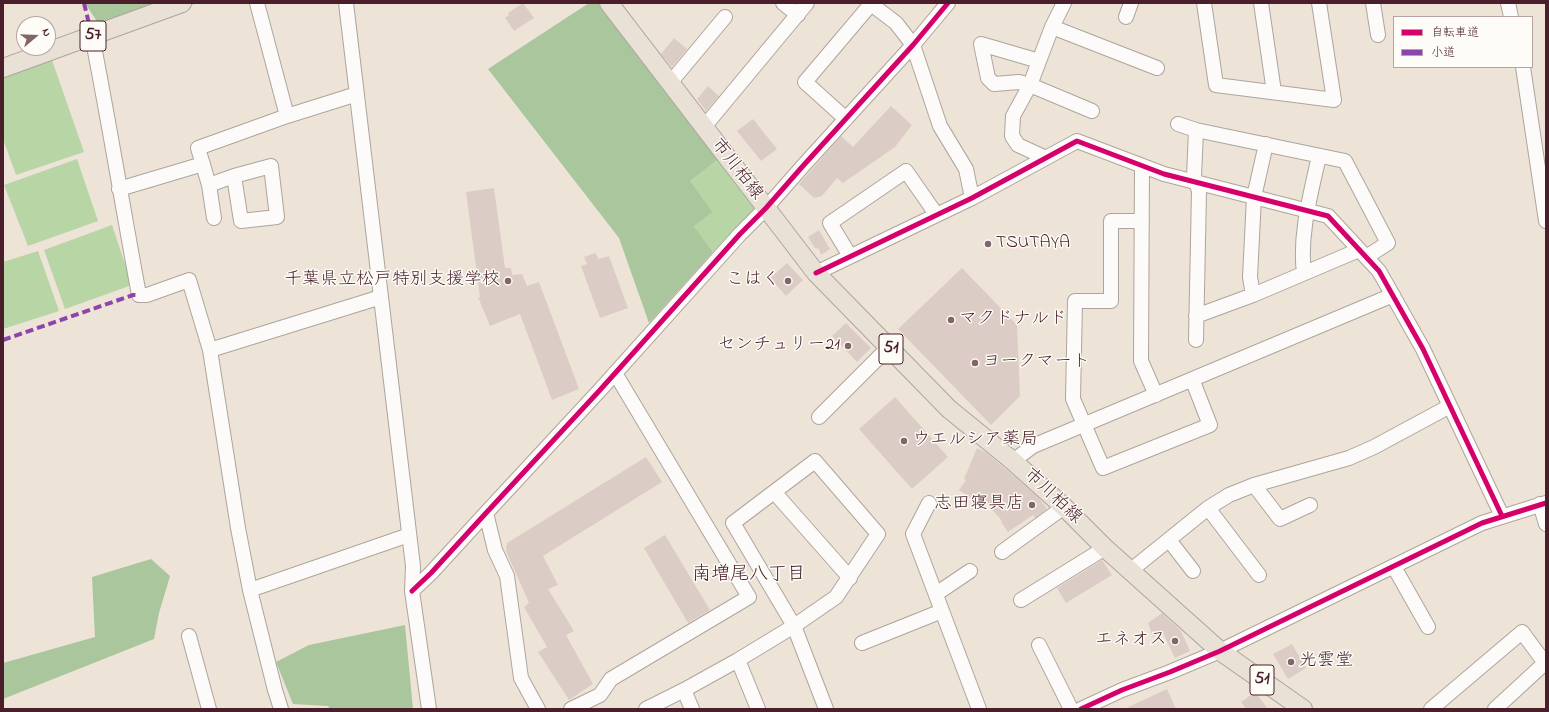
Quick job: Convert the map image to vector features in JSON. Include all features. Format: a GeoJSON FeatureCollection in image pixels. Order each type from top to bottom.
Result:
{"type":"FeatureCollection","features":[{"type":"Feature","properties":{"kind":"main road","name":"57"},"geometry":{"type":"LineString","coordinates":[[3,68],[182,3]]}},
{"type":"Feature","properties":{"kind":"main road","name":"市川柏線"},"geometry":{"type":"LineString","coordinates":[[609,3],[816,273],[949,409],[1013,461],[1064,507],[1130,571],[1220,651],[1303,709]]}},
{"type":"Feature","properties":{"kind":"street"},"geometry":{"type":"LineString","coordinates":[[257,3],[287,116]]}},
{"type":"Feature","properties":{"kind":"street"},"geometry":{"type":"LineString","coordinates":[[346,3],[413,566],[412,591],[429,709]]}},
{"type":"Feature","properties":{"kind":"street"},"geometry":{"type":"LineString","coordinates":[[784,3],[798,15]]}},
{"type":"Feature","properties":{"kind":"street"},"geometry":{"type":"LineString","coordinates":[[704,127],[807,3]]}},
{"type":"Feature","properties":{"kind":"street"},"geometry":{"type":"LineString","coordinates":[[1046,158],[1018,145],[1012,136],[1013,116],[1030,85],[1052,27],[1064,3]]}},
{"type":"Feature","properties":{"kind":"street"},"geometry":{"type":"LineString","coordinates":[[1126,17],[1132,3]]}},
{"type":"Feature","properties":{"kind":"street"},"geometry":{"type":"LineString","coordinates":[[1204,3],[1216,85],[1334,100],[1319,3]]}},
{"type":"Feature","properties":{"kind":"street"},"geometry":{"type":"LineString","coordinates":[[1261,3],[1274,92]]}},
{"type":"Feature","properties":{"kind":"street"},"geometry":{"type":"LineString","coordinates":[[1373,3],[1378,35]]}},
{"type":"Feature","properties":{"kind":"street"},"geometry":{"type":"LineString","coordinates":[[1508,3],[1511,16]]}},
{"type":"Feature","properties":{"kind":"street"},"geometry":{"type":"LineString","coordinates":[[846,119],[805,82],[871,4],[896,23],[913,45],[940,126],[966,169],[972,198]]}},
{"type":"Feature","properties":{"kind":"street"},"geometry":{"type":"LineString","coordinates":[[412,591],[431,573],[615,373],[740,234],[766,208],[913,45],[943,5]]}},
{"type":"Feature","properties":{"kind":"street"},"geometry":{"type":"LineString","coordinates":[[670,83],[725,17]]}},
{"type":"Feature","properties":{"kind":"street"},"geometry":{"type":"LineString","coordinates":[[1052,27],[1157,68]]}},
{"type":"Feature","properties":{"kind":"street"},"geometry":{"type":"LineString","coordinates":[[92,36],[139,295],[147,295],[189,280],[210,350],[230,482],[250,590],[281,709]]}},
{"type":"Feature","properties":{"kind":"street"},"geometry":{"type":"LineString","coordinates":[[1040,61],[981,44],[988,78],[994,84],[1019,82],[1092,110]]}},
{"type":"Feature","properties":{"kind":"street"},"geometry":{"type":"LineString","coordinates":[[1523,68],[1546,221]]}},
{"type":"Feature","properties":{"kind":"street"},"geometry":{"type":"LineString","coordinates":[[214,218],[209,185],[198,148],[287,116],[357,94]]}},
{"type":"Feature","properties":{"kind":"street"},"geometry":{"type":"LineString","coordinates":[[1178,124],[1196,130],[1345,161],[1388,243],[1362,254],[1304,273],[1196,316]]}},
{"type":"Feature","properties":{"kind":"street"},"geometry":{"type":"LineString","coordinates":[[1196,130],[1194,177],[1199,191],[1196,340]]}},
{"type":"Feature","properties":{"kind":"street"},"geometry":{"type":"LineString","coordinates":[[816,273],[972,198],[1077,141],[1164,174],[1328,216],[1379,271],[1393,295],[1423,349],[1502,516]]}},
{"type":"Feature","properties":{"kind":"street"},"geometry":{"type":"LineString","coordinates":[[1253,294],[1250,277],[1254,197],[1266,144]]}},
{"type":"Feature","properties":{"kind":"street"},"geometry":{"type":"LineString","coordinates":[[1304,273],[1303,263],[1307,210],[1319,156]]}},
{"type":"Feature","properties":{"kind":"street"},"geometry":{"type":"LineString","coordinates":[[119,189],[203,164]]}},
{"type":"Feature","properties":{"kind":"street"},"geometry":{"type":"LineString","coordinates":[[1142,166],[1141,361],[1156,395]]}},
{"type":"Feature","properties":{"kind":"street"},"geometry":{"type":"LineString","coordinates":[[850,256],[830,223],[906,171],[936,214]]}},
{"type":"Feature","properties":{"kind":"street"},"geometry":{"type":"LineString","coordinates":[[209,185],[234,176]]}},
{"type":"Feature","properties":{"kind":"street"},"geometry":{"type":"LineString","coordinates":[[1142,221],[1112,221],[1111,301],[1075,301],[1073,399],[1103,468],[1210,425],[1192,379]]}},
{"type":"Feature","properties":{"kind":"street"},"geometry":{"type":"LineString","coordinates":[[1013,461],[1033,446],[1393,295]]}},
{"type":"Feature","properties":{"kind":"street"},"geometry":{"type":"LineString","coordinates":[[210,350],[381,297]]}},
{"type":"Feature","properties":{"kind":"street"},"geometry":{"type":"LineString","coordinates":[[819,417],[889,347]]}},
{"type":"Feature","properties":{"kind":"street"},"geometry":{"type":"LineString","coordinates":[[571,709],[600,695],[611,679],[749,597],[615,373]]}},
{"type":"Feature","properties":{"kind":"street"},"geometry":{"type":"LineString","coordinates":[[1130,571],[1208,508],[1229,495],[1254,485],[1349,458],[1374,447],[1450,406]]}},
{"type":"Feature","properties":{"kind":"street"},"geometry":{"type":"LineString","coordinates":[[646,709],[738,660],[794,626],[836,597],[850,578],[878,534],[815,461],[733,524],[794,626],[826,709]]}},
{"type":"Feature","properties":{"kind":"street"},"geometry":{"type":"LineString","coordinates":[[1254,485],[1280,519],[1310,505]]}},
{"type":"Feature","properties":{"kind":"street"},"geometry":{"type":"LineString","coordinates":[[775,493],[850,578]]}},
{"type":"Feature","properties":{"kind":"street"},"geometry":{"type":"LineString","coordinates":[[930,503],[913,534],[979,709]]}},
{"type":"Feature","properties":{"kind":"street"},"geometry":{"type":"LineString","coordinates":[[1081,709],[1122,690],[1220,651],[1482,523],[1543,503],[1546,524]]}},
{"type":"Feature","properties":{"kind":"street"},"geometry":{"type":"LineString","coordinates":[[1002,552],[1064,507]]}},
{"type":"Feature","properties":{"kind":"street"},"geometry":{"type":"LineString","coordinates":[[1208,508],[1259,575]]}},
{"type":"Feature","properties":{"kind":"street"},"geometry":{"type":"LineString","coordinates":[[486,513],[496,554],[507,576],[521,678],[538,709]]}},
{"type":"Feature","properties":{"kind":"street"},"geometry":{"type":"LineString","coordinates":[[250,590],[409,535]]}},
{"type":"Feature","properties":{"kind":"street"},"geometry":{"type":"LineString","coordinates":[[1169,540],[1193,571]]}},
{"type":"Feature","properties":{"kind":"street"},"geometry":{"type":"LineString","coordinates":[[1021,600],[1105,548]]}},
{"type":"Feature","properties":{"kind":"street"},"geometry":{"type":"LineString","coordinates":[[1394,567],[1428,627]]}},
{"type":"Feature","properties":{"kind":"street"},"geometry":{"type":"LineString","coordinates":[[936,594],[970,571]]}},
{"type":"Feature","properties":{"kind":"street"},"geometry":{"type":"LineString","coordinates":[[862,643],[942,611]]}},
{"type":"Feature","properties":{"kind":"street"},"geometry":{"type":"LineString","coordinates":[[1431,709],[1522,632],[1545,663],[1495,709]]}},
{"type":"Feature","properties":{"kind":"street"},"geometry":{"type":"LineString","coordinates":[[189,636],[209,709]]}},
{"type":"Feature","properties":{"kind":"street"},"geometry":{"type":"LineString","coordinates":[[1039,645],[1071,709]]}},
{"type":"Feature","properties":{"kind":"street"},"geometry":{"type":"LineString","coordinates":[[738,660],[758,709]]}},
{"type":"Feature","properties":{"kind":"street"},"geometry":{"type":"LineString","coordinates":[[684,690],[692,709]]}},
{"type":"Feature","properties":{"kind":"green space"},"geometry":{"type":"Polygon","coordinates":[[[85,3],[197,3],[107,37],[85,3]]]}},
{"type":"Feature","properties":{"kind":"green space"},"geometry":{"type":"Polygon","coordinates":[[[589,3],[600,3],[720,158],[690,181],[712,212],[694,226],[713,252],[649,323],[619,238],[488,69],[589,3]]]}},
{"type":"Feature","properties":{"kind":"green space"},"geometry":{"type":"Polygon","coordinates":[[[52,60],[84,152],[16,175],[3,139],[3,76],[52,60]]]}},
{"type":"Feature","properties":{"kind":"green space"},"geometry":{"type":"Polygon","coordinates":[[[720,158],[757,206],[713,252],[694,226],[690,181],[720,158]]]}},
{"type":"Feature","properties":{"kind":"green space"},"geometry":{"type":"Polygon","coordinates":[[[77,159],[98,221],[28,246],[4,185],[77,159]]]}},
{"type":"Feature","properties":{"kind":"green space"},"geometry":{"type":"Polygon","coordinates":[[[112,225],[132,285],[65,309],[44,250],[112,225]]]}},
{"type":"Feature","properties":{"kind":"green space"},"geometry":{"type":"Polygon","coordinates":[[[38,251],[59,311],[3,329],[3,262],[38,251]]]}},
{"type":"Feature","properties":{"kind":"green space"},"geometry":{"type":"Polygon","coordinates":[[[151,559],[170,576],[159,613],[154,639],[3,699],[3,663],[95,637],[92,577],[151,559]]]}},
{"type":"Feature","properties":{"kind":"green space"},"geometry":{"type":"Polygon","coordinates":[[[405,625],[413,709],[330,709],[328,706],[293,704],[276,662],[309,645],[405,625]]]}},
{"type":"Feature","properties":{"kind":"building"},"geometry":{"type":"Polygon","coordinates":[[[523,3],[534,18],[514,31],[505,18],[509,15],[508,13],[523,3]]]}},
{"type":"Feature","properties":{"kind":"building"},"geometry":{"type":"Polygon","coordinates":[[[674,38],[687,49],[672,67],[661,54],[674,38]]]}},
{"type":"Feature","properties":{"kind":"building"},"geometry":{"type":"Polygon","coordinates":[[[708,86],[719,96],[706,111],[697,99],[708,86]]]}},
{"type":"Feature","properties":{"kind":"building"},"geometry":{"type":"Polygon","coordinates":[[[891,106],[912,125],[895,147],[843,183],[837,178],[822,196],[814,198],[799,184],[841,136],[853,147],[891,106]]]}},
{"type":"Feature","properties":{"kind":"building"},"geometry":{"type":"Polygon","coordinates":[[[753,119],[777,149],[761,161],[737,131],[753,119]]]}},
{"type":"Feature","properties":{"kind":"building"},"geometry":{"type":"Polygon","coordinates":[[[494,188],[505,268],[511,268],[512,275],[522,274],[527,286],[539,282],[579,389],[552,400],[520,314],[490,326],[478,297],[480,297],[466,192],[494,188]]]}},
{"type":"Feature","properties":{"kind":"building"},"geometry":{"type":"Polygon","coordinates":[[[819,230],[830,249],[821,255],[819,249],[815,248],[808,237],[819,230]]]}},
{"type":"Feature","properties":{"kind":"building"},"geometry":{"type":"Polygon","coordinates":[[[595,253],[599,259],[609,256],[628,308],[600,318],[581,266],[587,264],[584,257],[595,253]]]}},
{"type":"Feature","properties":{"kind":"building"},"geometry":{"type":"Polygon","coordinates":[[[787,263],[803,280],[786,296],[770,278],[787,263]]]}},
{"type":"Feature","properties":{"kind":"building","name":"ヨークマート"},"geometry":{"type":"Polygon","coordinates":[[[962,268],[1017,325],[1020,396],[991,425],[898,329],[962,268]]]}},
{"type":"Feature","properties":{"kind":"building"},"geometry":{"type":"Polygon","coordinates":[[[846,323],[871,348],[857,362],[832,336],[846,323]]]}},
{"type":"Feature","properties":{"kind":"building"},"geometry":{"type":"Polygon","coordinates":[[[895,397],[948,457],[912,489],[859,429],[895,397]]]}},
{"type":"Feature","properties":{"kind":"building"},"geometry":{"type":"Polygon","coordinates":[[[977,448],[985,452],[1007,470],[1039,498],[1047,509],[1035,518],[1033,515],[1008,532],[1001,522],[1002,521],[980,496],[976,502],[959,490],[966,480],[964,479],[977,448]]]}},
{"type":"Feature","properties":{"kind":"building"},"geometry":{"type":"Polygon","coordinates":[[[646,457],[662,482],[543,556],[558,585],[548,589],[574,631],[566,635],[593,684],[569,700],[538,652],[547,647],[524,607],[529,603],[506,551],[507,543],[646,457]]]}},
{"type":"Feature","properties":{"kind":"building"},"geometry":{"type":"Polygon","coordinates":[[[665,535],[710,610],[688,623],[644,548],[665,535]]]}},
{"type":"Feature","properties":{"kind":"building"},"geometry":{"type":"Polygon","coordinates":[[[1102,560],[1112,575],[1066,603],[1057,588],[1102,560]]]}},
{"type":"Feature","properties":{"kind":"building"},"geometry":{"type":"Polygon","coordinates":[[[1162,613],[1181,631],[1190,651],[1175,658],[1163,633],[1153,637],[1148,623],[1162,613]]]}},
{"type":"Feature","properties":{"kind":"building"},"geometry":{"type":"Polygon","coordinates":[[[1292,644],[1306,668],[1288,679],[1273,654],[1292,644]]]}},
{"type":"Feature","properties":{"kind":"building"},"geometry":{"type":"Polygon","coordinates":[[[1167,689],[1176,709],[1124,709],[1167,689]]]}},
{"type":"Feature","properties":{"kind":"building"},"geometry":{"type":"Polygon","coordinates":[[[1255,692],[1268,709],[1246,709],[1241,702],[1255,692]]]}},
{"type":"Feature","properties":{"kind":"marked path"},"geometry":{"type":"LineString","coordinates":[[84,3],[92,36]]}},
{"type":"Feature","properties":{"kind":"marked path"},"geometry":{"type":"LineString","coordinates":[[3,340],[133,295],[139,295]]}},
{"type":"Feature","properties":{"kind":"cycle path"},"geometry":{"type":"LineString","coordinates":[[412,591],[431,573],[600,390],[740,234],[766,208],[913,45],[948,3]]}},
{"type":"Feature","properties":{"kind":"cycle path"},"geometry":{"type":"LineString","coordinates":[[816,273],[972,198],[1077,141],[1164,174],[1328,216],[1379,271],[1423,349],[1502,516]]}},
{"type":"Feature","properties":{"kind":"cycle path"},"geometry":{"type":"LineString","coordinates":[[1081,709],[1122,690],[1220,651],[1482,523],[1546,503]]}},
{"type":"Feature","properties":{"kind":"place","name":"TSUTAYA"},"geometry":{"type":"Point","coordinates":[988,244]}},
{"type":"Feature","properties":{"kind":"place","name":"千葉県立松戸特別支援学校"},"geometry":{"type":"Point","coordinates":[508,281]}},
{"type":"Feature","properties":{"kind":"place","name":"こはく"},"geometry":{"type":"Point","coordinates":[788,281]}},
{"type":"Feature","properties":{"kind":"place","name":"マクドナルド"},"geometry":{"type":"Point","coordinates":[951,320]}},
{"type":"Feature","properties":{"kind":"place","name":"センチュリー21"},"geometry":{"type":"Point","coordinates":[848,346]}},
{"type":"Feature","properties":{"kind":"place","name":"ヨークマート"},"geometry":{"type":"Point","coordinates":[975,363]}},
{"type":"Feature","properties":{"kind":"place","name":"ウエルシア薬局"},"geometry":{"type":"Point","coordinates":[904,441]}},
{"type":"Feature","properties":{"kind":"place","name":"志田寝具店"},"geometry":{"type":"Point","coordinates":[1032,505]}},
{"type":"Feature","properties":{"kind":"place","name":"エネオス"},"geometry":{"type":"Point","coordinates":[1175,641]}},
{"type":"Feature","properties":{"kind":"place","name":"光雲堂"},"geometry":{"type":"Point","coordinates":[1291,662]}},
{"type":"Feature","properties":{"kind":"district","name":"南増尾八丁目"},"geometry":{"type":"Point","coordinates":[749,576]}}]}
